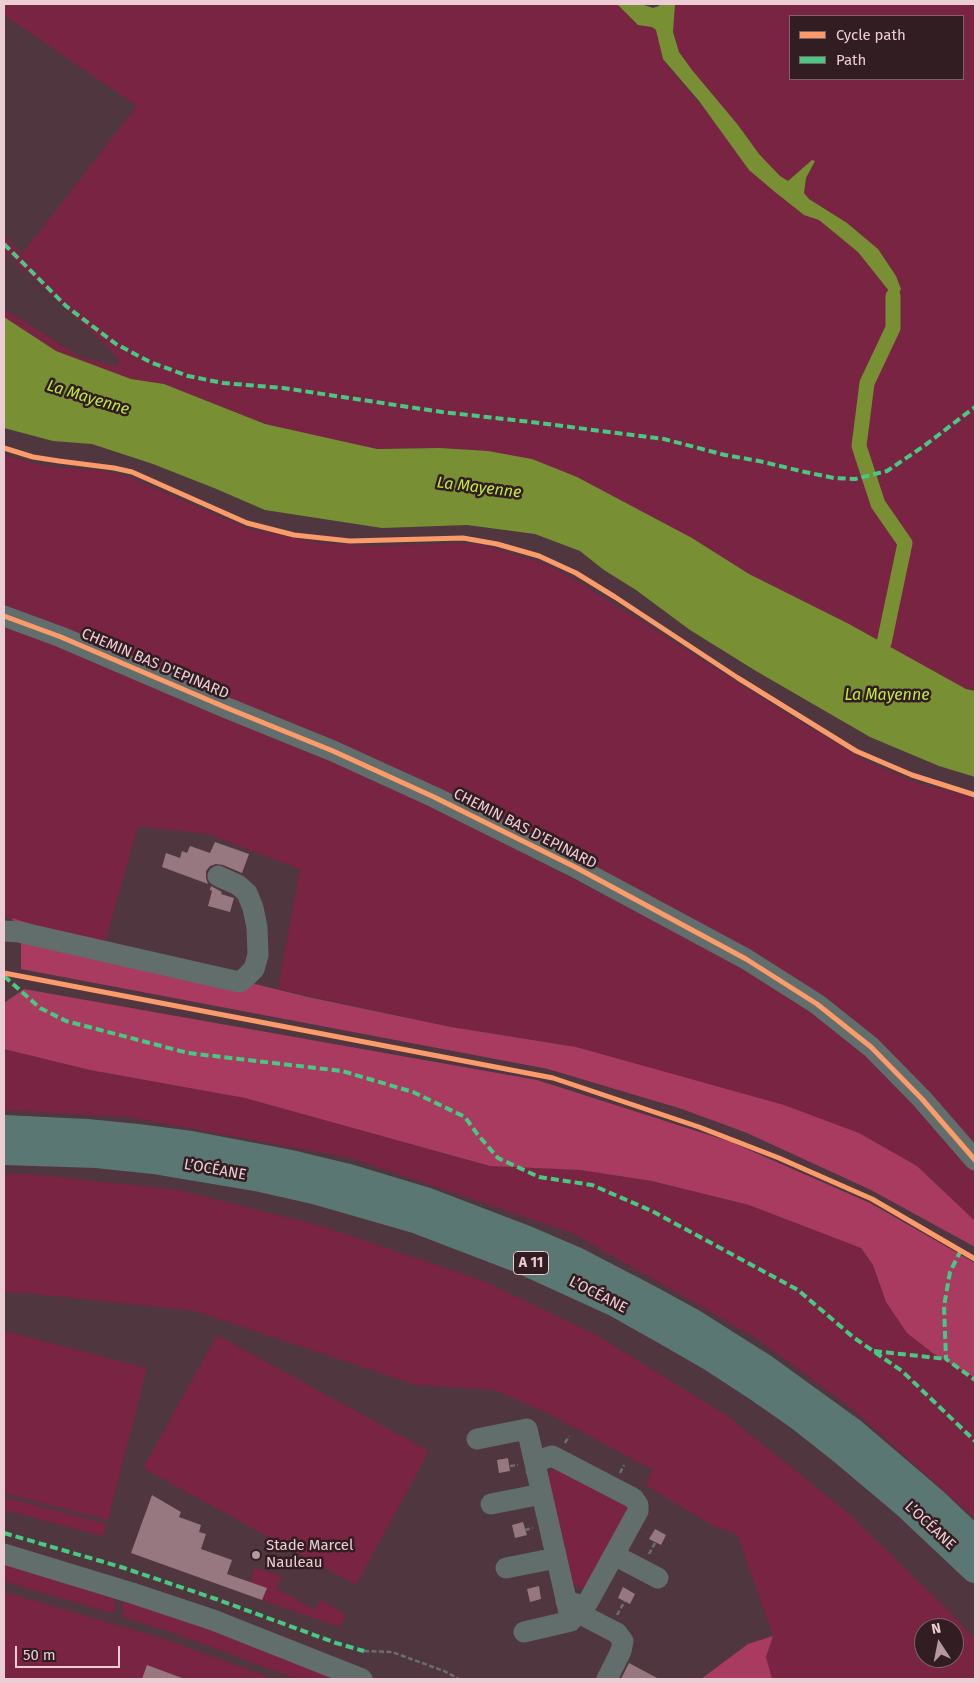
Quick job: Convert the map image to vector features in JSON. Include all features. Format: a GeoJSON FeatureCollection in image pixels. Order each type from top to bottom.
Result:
{"type":"FeatureCollection","features":[{"type":"Feature","properties":{"kind":"highway","name":"L’OCÉANE"},"geometry":{"type":"LineString","coordinates":[[4,1129],[87,1133],[137,1138],[191,1145],[291,1164],[345,1177],[428,1202],[524,1238],[574,1260],[649,1299],[693,1323],[764,1368],[865,1443],[927,1496],[975,1541]]}},
{"type":"Feature","properties":{"kind":"highway","name":"L’OCÉANE"},"geometry":{"type":"LineString","coordinates":[[4,1150],[88,1154],[154,1160],[261,1178],[314,1190],[408,1217],[522,1260],[616,1303],[712,1357],[757,1387],[800,1417],[843,1451],[906,1504],[975,1569]]}},
{"type":"Feature","properties":{"kind":"street","name":"CHEMIN BAS D'EPINARD"},"geometry":{"type":"LineString","coordinates":[[4,616],[61,637],[333,751],[434,797],[575,867],[746,959],[817,1004],[871,1047],[922,1099],[975,1160]]}},
{"type":"Feature","properties":{"kind":"street"},"geometry":{"type":"LineString","coordinates":[[4,931],[19,932],[239,982],[254,969],[258,955],[257,927],[247,893],[238,885],[218,876]]}},
{"type":"Feature","properties":{"kind":"street"},"geometry":{"type":"LineString","coordinates":[[477,1439],[527,1429],[556,1558],[573,1603],[586,1617],[617,1634],[623,1641],[622,1651],[607,1679]]}},
{"type":"Feature","properties":{"kind":"street"},"geometry":{"type":"LineString","coordinates":[[536,1470],[538,1463],[552,1456],[634,1499],[638,1505],[638,1511],[588,1602],[573,1603]]}},
{"type":"Feature","properties":{"kind":"street"},"geometry":{"type":"LineString","coordinates":[[491,1504],[542,1494]]}},
{"type":"Feature","properties":{"kind":"street"},"geometry":{"type":"LineString","coordinates":[[4,1554],[213,1620],[362,1679]]}},
{"type":"Feature","properties":{"kind":"street"},"geometry":{"type":"LineString","coordinates":[[614,1555],[658,1578]]}},
{"type":"Feature","properties":{"kind":"street"},"geometry":{"type":"LineString","coordinates":[[506,1568],[556,1558]]}},
{"type":"Feature","properties":{"kind":"street"},"geometry":{"type":"LineString","coordinates":[[524,1632],[571,1621],[573,1603]]}},
{"type":"Feature","properties":{"kind":"path"},"geometry":{"type":"LineString","coordinates":[[364,1650],[392,1652],[444,1671],[459,1679]]}},
{"type":"Feature","properties":{"kind":"shaded area"},"geometry":{"type":"Polygon","coordinates":[[[4,4],[617,4],[637,25],[652,27],[656,30],[663,59],[775,192],[804,215],[819,220],[858,252],[893,296],[901,289],[888,262],[878,249],[847,223],[809,199],[804,193],[806,178],[814,166],[812,161],[788,181],[780,176],[759,154],[738,125],[692,70],[679,52],[673,32],[675,4],[975,4],[975,691],[966,689],[849,624],[749,574],[692,538],[577,477],[532,459],[488,451],[440,448],[377,449],[265,424],[164,384],[131,379],[56,351],[4,317],[4,310],[78,356],[117,366],[119,361],[111,350],[4,250],[4,235],[22,254],[137,106],[4,15],[4,4]]]}},
{"type":"Feature","properties":{"kind":"shaded area"},"geometry":{"type":"Polygon","coordinates":[[[4,455],[44,466],[105,471],[129,477],[249,529],[320,543],[375,546],[462,543],[483,545],[540,562],[567,575],[787,714],[868,762],[918,783],[975,798],[975,1148],[848,1022],[682,917],[4,608],[4,455]]]}},
{"type":"Feature","properties":{"kind":"shaded area"},"geometry":{"type":"Polygon","coordinates":[[[4,625],[133,676],[396,787],[691,940],[789,996],[847,1035],[927,1116],[975,1171],[975,1221],[917,1166],[859,1133],[576,1047],[451,1027],[278,989],[300,869],[208,834],[138,826],[104,947],[4,916],[4,625]]]}},
{"type":"Feature","properties":{"kind":"shaded area"},"geometry":{"type":"Polygon","coordinates":[[[12,918],[104,947],[308,997],[451,1027],[576,1047],[784,1105],[859,1133],[917,1166],[975,1221],[975,1247],[871,1190],[747,1133],[682,1109],[548,1069],[21,969],[21,942],[12,918]]]}},
{"type":"Feature","properties":{"kind":"shaded area"},"geometry":{"type":"Polygon","coordinates":[[[24,989],[537,1080],[731,1142],[870,1203],[975,1263],[975,1378],[934,1354],[907,1333],[886,1302],[873,1265],[861,1248],[749,1205],[652,1181],[580,1170],[490,1166],[245,1098],[90,1070],[4,1049],[4,1003],[24,989]]]}},
{"type":"Feature","properties":{"kind":"shaded area"},"geometry":{"type":"Polygon","coordinates":[[[4,1049],[90,1070],[245,1098],[490,1166],[580,1170],[652,1181],[749,1205],[861,1248],[873,1265],[886,1302],[934,1354],[975,1378],[975,1519],[851,1408],[753,1336],[572,1233],[351,1158],[128,1117],[4,1110],[4,1049]]]}},
{"type":"Feature","properties":{"kind":"shaded area"},"geometry":{"type":"Polygon","coordinates":[[[4,1174],[30,1174],[179,1190],[325,1227],[484,1281],[598,1336],[726,1415],[847,1512],[956,1618],[914,1618],[914,1668],[964,1668],[964,1627],[975,1639],[975,1679],[772,1679],[766,1657],[773,1636],[737,1534],[715,1527],[645,1485],[653,1470],[549,1414],[495,1390],[416,1385],[195,1311],[4,1292],[4,1174]]]}},
{"type":"Feature","properties":{"kind":"shaded area"},"geometry":{"type":"Polygon","coordinates":[[[4,1331],[147,1368],[108,1520],[4,1493],[4,1331]]]}},
{"type":"Feature","properties":{"kind":"shaded area"},"geometry":{"type":"Polygon","coordinates":[[[217,1335],[429,1451],[356,1585],[143,1468],[217,1335]]]}},
{"type":"Feature","properties":{"kind":"shaded area"},"geometry":{"type":"Polygon","coordinates":[[[555,1468],[627,1504],[627,1517],[586,1587],[579,1588],[571,1583],[545,1478],[555,1468]]]}},
{"type":"Feature","properties":{"kind":"shaded area"},"geometry":{"type":"Polygon","coordinates":[[[4,1497],[107,1524],[103,1536],[4,1510],[4,1497]]]}},
{"type":"Feature","properties":{"kind":"shaded area"},"geometry":{"type":"Polygon","coordinates":[[[4,1561],[114,1594],[116,1609],[111,1613],[4,1581],[4,1561]]]}},
{"type":"Feature","properties":{"kind":"shaded area"},"geometry":{"type":"Polygon","coordinates":[[[255,1567],[282,1577],[276,1588],[315,1610],[321,1600],[346,1615],[340,1627],[262,1600],[266,1588],[250,1582],[255,1567]]]}},
{"type":"Feature","properties":{"kind":"shaded area"},"geometry":{"type":"Polygon","coordinates":[[[4,1592],[164,1639],[274,1679],[4,1679],[4,1592]]]}},
{"type":"Feature","properties":{"kind":"shaded area"},"geometry":{"type":"Polygon","coordinates":[[[122,1597],[339,1679],[297,1679],[174,1633],[123,1617],[122,1597]]]}},
{"type":"Feature","properties":{"kind":"shaded area"},"geometry":{"type":"Polygon","coordinates":[[[773,1636],[766,1657],[772,1679],[701,1679],[748,1644],[773,1636]]]}},
{"type":"Feature","properties":{"kind":"water"},"geometry":{"type":"Polygon","coordinates":[[[617,4],[641,4],[653,8],[660,4],[675,4],[673,32],[679,52],[692,70],[738,125],[759,154],[780,176],[788,181],[812,160],[815,161],[806,178],[804,193],[809,199],[847,223],[878,249],[896,276],[901,289],[898,296],[893,296],[858,252],[819,220],[804,215],[749,170],[699,101],[663,59],[656,30],[652,27],[638,25],[617,4]]]}},
{"type":"Feature","properties":{"kind":"water","name":"La Mayenne"},"geometry":{"type":"Polygon","coordinates":[[[4,317],[56,351],[131,379],[164,384],[265,424],[377,449],[440,448],[488,451],[532,459],[577,477],[692,538],[749,574],[849,624],[966,689],[975,691],[975,777],[939,766],[870,737],[756,671],[690,630],[580,551],[535,534],[467,525],[382,528],[265,510],[153,464],[92,444],[53,441],[4,428],[4,317]]]}},
{"type":"Feature","properties":{"kind":"building"},"geometry":{"type":"Polygon","coordinates":[[[215,842],[249,854],[242,873],[216,864],[210,866],[206,871],[208,884],[162,867],[166,853],[180,858],[182,851],[187,853],[190,846],[210,853],[215,842]]]}},
{"type":"Feature","properties":{"kind":"building"},"geometry":{"type":"Polygon","coordinates":[[[211,886],[222,892],[221,894],[234,898],[230,912],[208,906],[212,891],[210,890],[211,886]]]}},
{"type":"Feature","properties":{"kind":"building"},"geometry":{"type":"Polygon","coordinates":[[[508,1458],[510,1471],[499,1473],[497,1460],[508,1458]]]}},
{"type":"Feature","properties":{"kind":"building"},"geometry":{"type":"Polygon","coordinates":[[[152,1495],[181,1512],[179,1517],[201,1525],[199,1532],[206,1534],[201,1549],[232,1560],[227,1574],[267,1588],[262,1600],[131,1553],[152,1495]]]}},
{"type":"Feature","properties":{"kind":"building"},"geometry":{"type":"Polygon","coordinates":[[[523,1522],[527,1535],[515,1538],[512,1525],[523,1522]]]}},
{"type":"Feature","properties":{"kind":"building"},"geometry":{"type":"Polygon","coordinates":[[[655,1529],[666,1535],[661,1545],[649,1539],[655,1529]]]}},
{"type":"Feature","properties":{"kind":"building"},"geometry":{"type":"Polygon","coordinates":[[[539,1586],[541,1599],[530,1602],[527,1589],[539,1586]]]}},
{"type":"Feature","properties":{"kind":"building"},"geometry":{"type":"Polygon","coordinates":[[[623,1587],[635,1594],[630,1604],[618,1598],[623,1587]]]}},
{"type":"Feature","properties":{"kind":"building"},"geometry":{"type":"Polygon","coordinates":[[[629,1663],[659,1679],[621,1679],[629,1663]]]}},
{"type":"Feature","properties":{"kind":"building"},"geometry":{"type":"Polygon","coordinates":[[[147,1665],[182,1678],[182,1679],[142,1679],[147,1665]]]}},
{"type":"Feature","properties":{"kind":"waterway"},"geometry":{"type":"LineString","coordinates":[[884,643],[905,543],[878,504],[859,446],[867,383],[893,328],[893,296]]}},
{"type":"Feature","properties":{"kind":"marked path"},"geometry":{"type":"LineString","coordinates":[[4,244],[66,306],[116,344],[150,362],[188,376],[223,383],[283,388],[442,412],[664,439],[725,455],[805,472],[834,478],[855,479],[887,471],[924,446],[975,407]]}},
{"type":"Feature","properties":{"kind":"marked path"},"geometry":{"type":"LineString","coordinates":[[4,976],[40,1008],[66,1021],[188,1053],[342,1071],[413,1092],[465,1117],[498,1158],[539,1177],[592,1185],[652,1211],[798,1290],[853,1337],[902,1371],[975,1441]]}},
{"type":"Feature","properties":{"kind":"marked path"},"geometry":{"type":"LineString","coordinates":[[961,1250],[950,1272],[944,1306],[946,1359],[975,1380]]}},
{"type":"Feature","properties":{"kind":"marked path"},"geometry":{"type":"LineString","coordinates":[[874,1351],[946,1359]]}},
{"type":"Feature","properties":{"kind":"marked path"},"geometry":{"type":"LineString","coordinates":[[4,1533],[121,1567],[336,1643],[364,1651]]}},
{"type":"Feature","properties":{"kind":"cycle path"},"geometry":{"type":"LineString","coordinates":[[4,448],[33,457],[132,472],[247,523],[294,535],[350,541],[463,538],[497,544],[539,556],[576,573],[738,678],[856,751],[912,775],[975,795]]}},
{"type":"Feature","properties":{"kind":"cycle path"},"geometry":{"type":"LineString","coordinates":[[4,616],[61,637],[333,751],[434,797],[575,867],[746,959],[817,1004],[871,1047],[922,1099],[975,1160]]}},
{"type":"Feature","properties":{"kind":"cycle path"},"geometry":{"type":"LineString","coordinates":[[4,973],[553,1078],[699,1127],[779,1158],[872,1199],[975,1259]]}},
{"type":"Feature","properties":{"kind":"place","name":"Stade Marcel Nauleau"},"geometry":{"type":"Point","coordinates":[256,1555]}}]}
